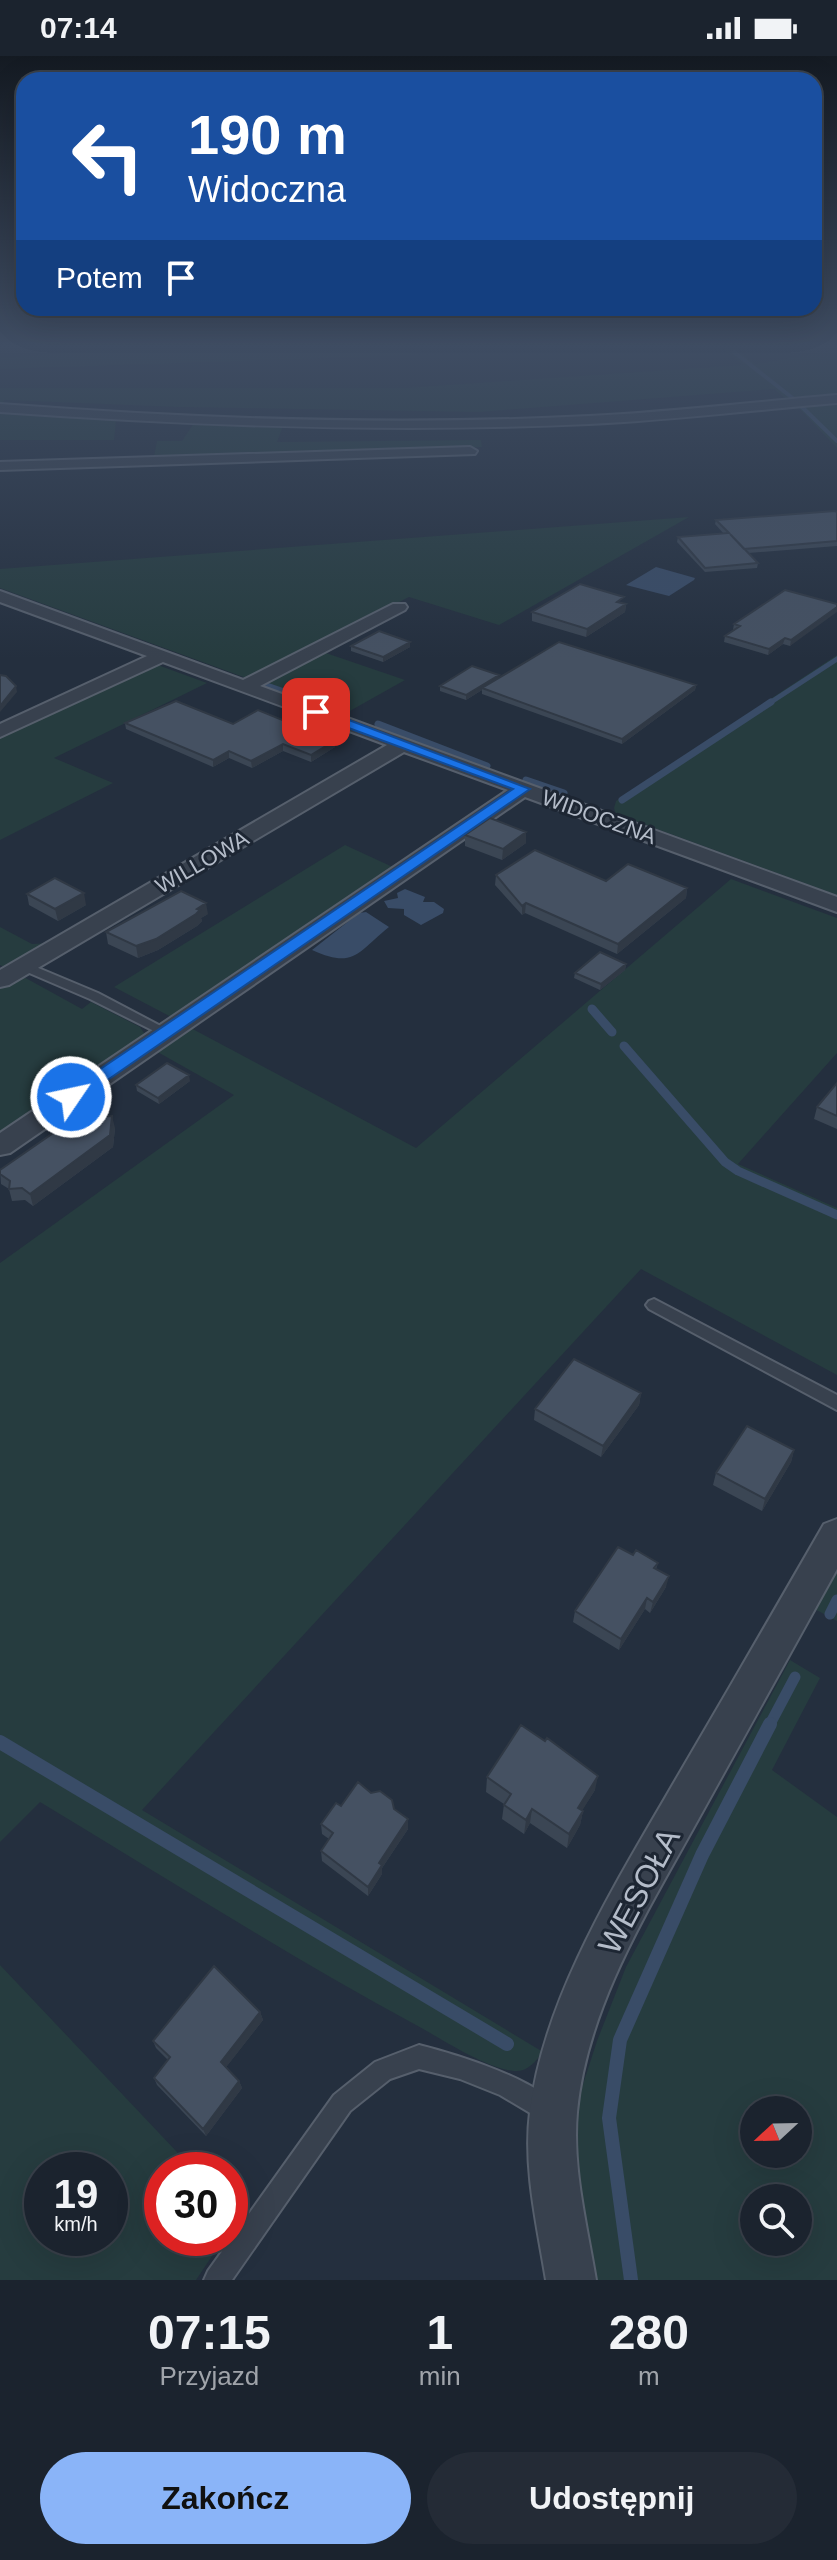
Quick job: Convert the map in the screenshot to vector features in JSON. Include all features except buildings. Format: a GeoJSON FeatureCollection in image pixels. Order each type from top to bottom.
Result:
{"type":"FeatureCollection","features":[{"type":"Feature","properties":{"kind":"street"},"geometry":{"type":"LineString","coordinates":[[0,466],[470,451]]}},
{"type":"Feature","properties":{"kind":"street","name":"WIDOCZNA"},"geometry":{"type":"LineString","coordinates":[[0,596],[837,905]]}},
{"type":"Feature","properties":{"kind":"street"},"geometry":{"type":"LineString","coordinates":[[245,686],[399,607]]}},
{"type":"Feature","properties":{"kind":"street"},"geometry":{"type":"LineString","coordinates":[[0,731],[162,656]]}},
{"type":"Feature","properties":{"kind":"street","name":"WILLOWA"},"geometry":{"type":"LineString","coordinates":[[0,980],[403,744]]}},
{"type":"Feature","properties":{"kind":"street"},"geometry":{"type":"LineString","coordinates":[[0,1146],[523,789]]}},
{"type":"Feature","properties":{"kind":"street","name":"WESOŁA"},"geometry":{"type":"LineString","coordinates":[[571,2280],[556,2180],[553,2115],[565,2060],[594,1977],[623,1913],[837,1535]]}},
{"type":"Feature","properties":{"kind":"lane"},"geometry":{"type":"LineString","coordinates":[[24,966],[166,1032]]}},
{"type":"Feature","properties":{"kind":"lane"},"geometry":{"type":"LineString","coordinates":[[654,1305],[837,1403]]}},
{"type":"Feature","properties":{"kind":"lane"},"geometry":{"type":"LineString","coordinates":[[217,2280],[342,2103],[383,2070],[419,2057],[460,2067],[508,2087],[553,2115]]}},
{"type":"Feature","properties":{"kind":"green space"},"geometry":{"type":"Polygon","coordinates":[[[155,451],[358,451],[154,457],[155,451]]]}},
{"type":"Feature","properties":{"kind":"green space"},"geometry":{"type":"Polygon","coordinates":[[[689,517],[499,625],[409,597],[249,679],[0,588],[0,569],[689,517]]]}},
{"type":"Feature","properties":{"kind":"green space"},"geometry":{"type":"Polygon","coordinates":[[[323,652],[405,680],[348,712],[264,682],[323,652]]]}},
{"type":"Feature","properties":{"kind":"green space"},"geometry":{"type":"Polygon","coordinates":[[[837,655],[837,895],[616,814],[616,801],[837,655]]]}},
{"type":"Feature","properties":{"kind":"green space"},"geometry":{"type":"Polygon","coordinates":[[[155,664],[207,683],[54,758],[113,783],[0,840],[0,736],[155,664]]]}},
{"type":"Feature","properties":{"kind":"green space"},"geometry":{"type":"Polygon","coordinates":[[[345,845],[397,869],[175,1019],[114,987],[345,845]]]}},
{"type":"Feature","properties":{"kind":"green space"},"geometry":{"type":"Polygon","coordinates":[[[731,879],[837,918],[837,1053],[738,1164],[837,1208],[837,1375],[641,1269],[142,1810],[543,2052],[527,2068],[519,2071],[503,2069],[477,2059],[368,1999],[40,1802],[0,1842],[0,1263],[234,1095],[154,1050],[187,1026],[416,1148],[731,879]]]}},
{"type":"Feature","properties":{"kind":"green space"},"geometry":{"type":"Polygon","coordinates":[[[0,927],[32,944],[51,943],[8,969],[0,965],[0,927]]]}},
{"type":"Feature","properties":{"kind":"green space"},"geometry":{"type":"Polygon","coordinates":[[[22,976],[82,1009],[91,1002],[140,1027],[144,1033],[137,1044],[5,1135],[0,1131],[0,989],[22,976]]]}},
{"type":"Feature","properties":{"kind":"green space"},"geometry":{"type":"Polygon","coordinates":[[[837,1560],[837,1621],[811,1607],[837,1560]]]}},
{"type":"Feature","properties":{"kind":"green space"},"geometry":{"type":"Polygon","coordinates":[[[790,1660],[820,1678],[772,1770],[837,1817],[837,2280],[592,2280],[577,2179],[575,2109],[626,1967],[790,1660]]]}},
{"type":"Feature","properties":{"kind":"green space"},"geometry":{"type":"Polygon","coordinates":[[[0,1965],[177,2152],[144,2152],[144,2256],[212,2256],[196,2280],[0,2280],[0,1965]]]}},
{"type":"Feature","properties":{"kind":"water"},"geometry":{"type":"Polygon","coordinates":[[[656,567],[695,578],[669,596],[626,585],[656,567]]]}},
{"type":"Feature","properties":{"kind":"water"},"geometry":{"type":"Polygon","coordinates":[[[405,889],[425,897],[423,902],[434,902],[444,909],[443,913],[421,925],[404,915],[404,909],[388,908],[384,901],[398,898],[397,893],[405,889]]]}},
{"type":"Feature","properties":{"kind":"water"},"geometry":{"type":"Polygon","coordinates":[[[366,912],[389,927],[362,951],[346,958],[337,958],[312,950],[359,913],[366,912]]]}},
{"type":"Feature","properties":{"kind":"waterway"},"geometry":{"type":"LineString","coordinates":[[768,704],[837,659]]}},
{"type":"Feature","properties":{"kind":"waterway"},"geometry":{"type":"LineString","coordinates":[[267,685],[322,704]]}},
{"type":"Feature","properties":{"kind":"waterway"},"geometry":{"type":"LineString","coordinates":[[316,702],[327,706]]}},
{"type":"Feature","properties":{"kind":"waterway"},"geometry":{"type":"LineString","coordinates":[[622,800],[771,702]]}},
{"type":"Feature","properties":{"kind":"waterway"},"geometry":{"type":"LineString","coordinates":[[378,724],[487,766]]}},
{"type":"Feature","properties":{"kind":"waterway"},"geometry":{"type":"LineString","coordinates":[[526,780],[564,793]]}},
{"type":"Feature","properties":{"kind":"waterway"},"geometry":{"type":"LineString","coordinates":[[592,1009],[612,1032]]}},
{"type":"Feature","properties":{"kind":"waterway"},"geometry":{"type":"LineString","coordinates":[[624,1046],[725,1162],[738,1171],[837,1215]]}},
{"type":"Feature","properties":{"kind":"waterway"},"geometry":{"type":"LineString","coordinates":[[830,1614],[837,1600]]}},
{"type":"Feature","properties":{"kind":"waterway"},"geometry":{"type":"LineString","coordinates":[[769,1726],[795,1677]]}},
{"type":"Feature","properties":{"kind":"waterway"},"geometry":{"type":"LineString","coordinates":[[631,2280],[609,2118],[620,2040],[702,1855],[770,1724]]}},
{"type":"Feature","properties":{"kind":"waterway"},"geometry":{"type":"LineString","coordinates":[[0,1742],[507,2044]]}},
{"type":"Feature","properties":{"kind":"route"},"geometry":{"type":"LineString","coordinates":[[71,1097],[523,789],[316,712]]}}]}
